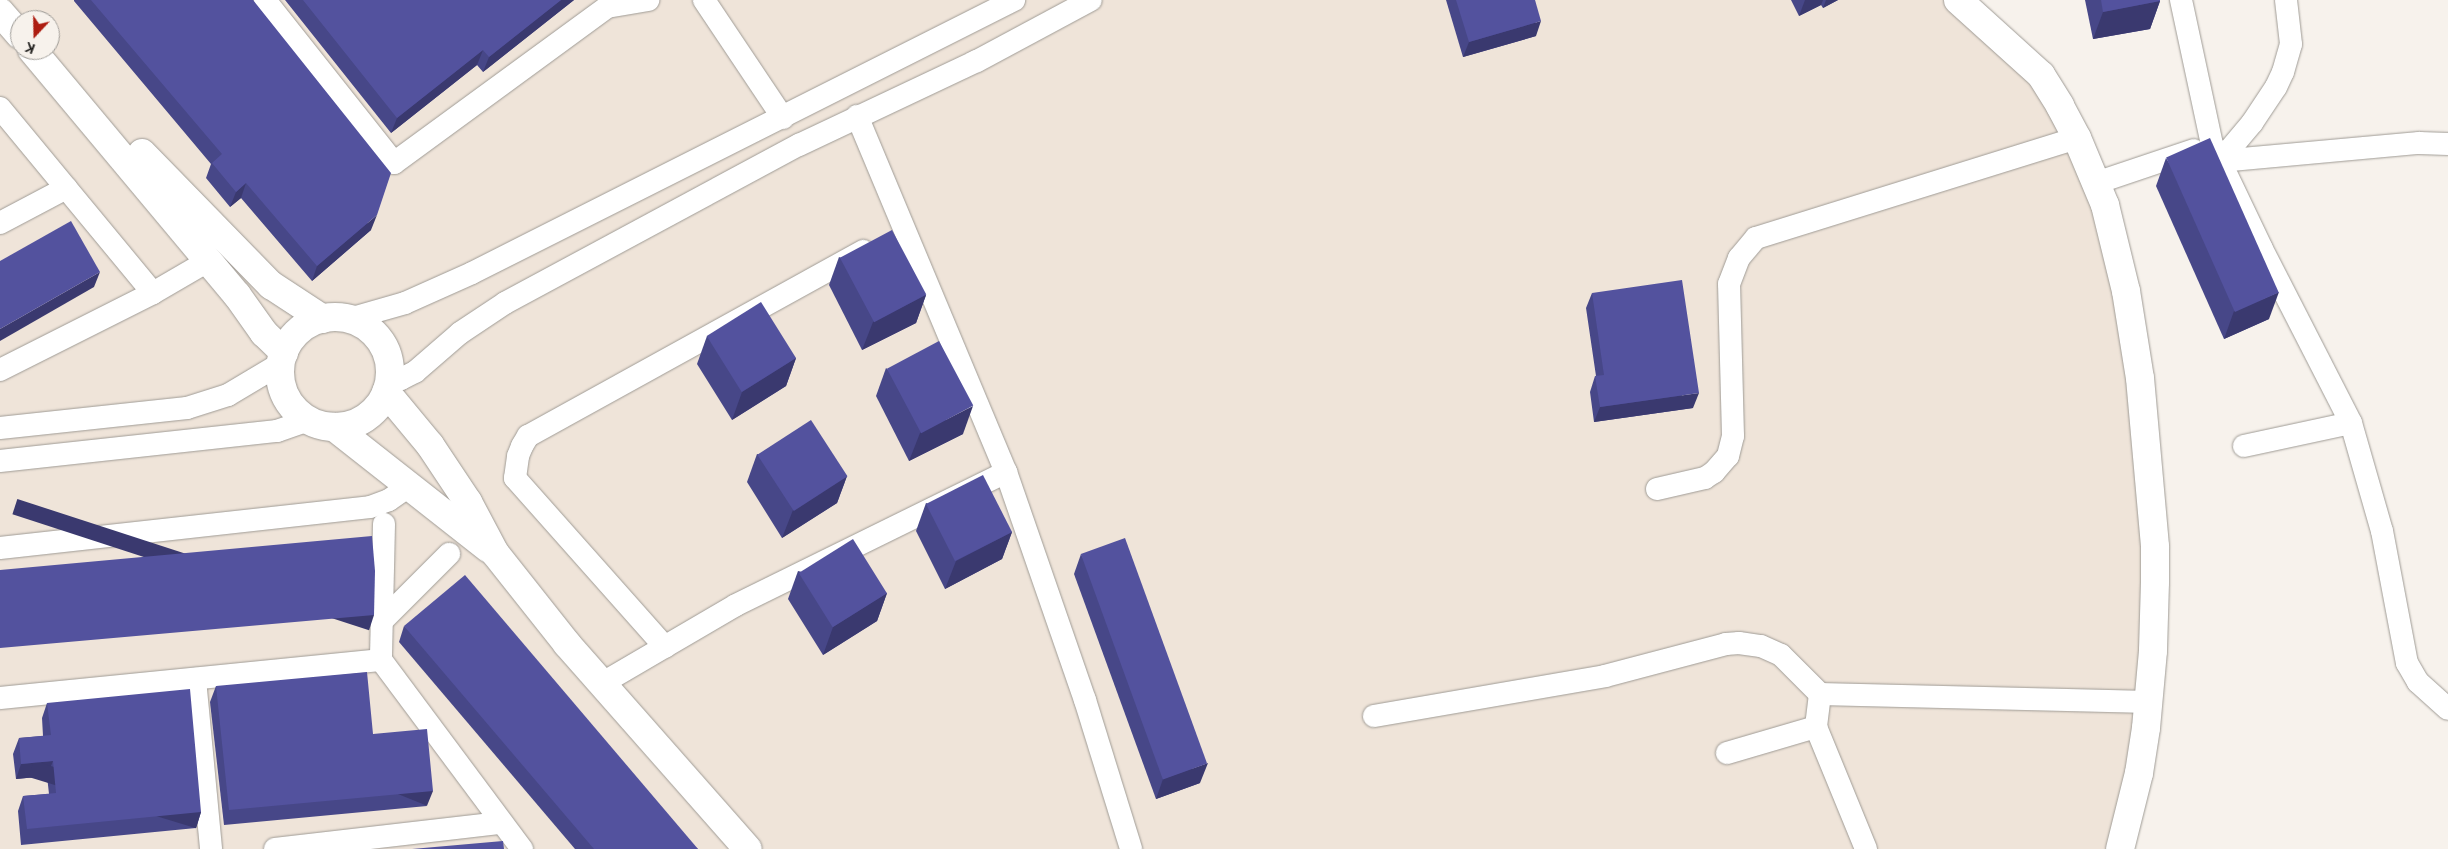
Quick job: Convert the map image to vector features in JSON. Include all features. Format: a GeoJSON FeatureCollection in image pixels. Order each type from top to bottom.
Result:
{"type":"FeatureCollection","features":[{"type":"Feature","properties":{"kind":"street"},"geometry":{"type":"LineString","coordinates":[[15,0],[24,10]]}},
{"type":"Feature","properties":{"kind":"street"},"geometry":{"type":"LineString","coordinates":[[265,0],[394,163],[614,3],[648,0]]}},
{"type":"Feature","properties":{"kind":"street"},"geometry":{"type":"LineString","coordinates":[[704,0],[783,118]]}},
{"type":"Feature","properties":{"kind":"street"},"geometry":{"type":"LineString","coordinates":[[0,428],[187,408],[228,395],[282,358],[299,330],[336,319],[405,303],[472,273],[1014,0]]}},
{"type":"Feature","properties":{"kind":"street"},"geometry":{"type":"LineString","coordinates":[[388,386],[415,372],[460,333],[505,303],[799,145],[977,61],[1092,0]]}},
{"type":"Feature","properties":{"kind":"street"},"geometry":{"type":"LineString","coordinates":[[1958,0],[2041,75],[2077,138],[2096,183],[2121,262],[2140,378],[2155,556],[2155,618],[2149,702],[2139,773],[2120,849]]}},
{"type":"Feature","properties":{"kind":"street"},"geometry":{"type":"LineString","coordinates":[[2182,0],[2216,152],[2262,249],[2351,423],[2382,531],[2407,663],[2418,682],[2448,709]]}},
{"type":"Feature","properties":{"kind":"street"},"geometry":{"type":"LineString","coordinates":[[2216,152],[2252,123],[2276,88],[2291,44],[2286,0]]}},
{"type":"Feature","properties":{"kind":"street"},"geometry":{"type":"LineString","coordinates":[[0,12],[10,24]]}},
{"type":"Feature","properties":{"kind":"street"},"geometry":{"type":"LineString","coordinates":[[0,460],[277,431],[321,423],[347,426],[365,417],[380,404],[388,386],[388,360],[380,342],[366,328],[336,319],[271,285],[156,170],[60,54]]}},
{"type":"Feature","properties":{"kind":"street"},"geometry":{"type":"LineString","coordinates":[[40,60],[237,294],[282,358],[283,390],[289,402],[409,486],[495,553]]}},
{"type":"Feature","properties":{"kind":"street"},"geometry":{"type":"LineString","coordinates":[[0,108],[153,293]]}},
{"type":"Feature","properties":{"kind":"street"},"geometry":{"type":"LineString","coordinates":[[857,116],[889,236],[1006,472],[1085,700],[1132,849]]}},
{"type":"Feature","properties":{"kind":"street"},"geometry":{"type":"LineString","coordinates":[[1657,489],[1705,478],[1722,464],[1728,456],[1733,436],[1730,284],[1739,258],[1756,238],[2077,138]]}},
{"type":"Feature","properties":{"kind":"street"},"geometry":{"type":"LineString","coordinates":[[2096,183],[2216,152],[2418,143],[2448,144]]}},
{"type":"Feature","properties":{"kind":"street"},"geometry":{"type":"LineString","coordinates":[[0,223],[66,188]]}},
{"type":"Feature","properties":{"kind":"street"},"geometry":{"type":"LineString","coordinates":[[665,647],[515,478],[516,461],[522,446],[528,436],[889,236]]}},
{"type":"Feature","properties":{"kind":"street"},"geometry":{"type":"LineString","coordinates":[[0,370],[153,293],[208,261]]}},
{"type":"Feature","properties":{"kind":"street"},"geometry":{"type":"LineString","coordinates":[[388,386],[430,444],[468,502],[495,553],[602,684],[748,849]]}},
{"type":"Feature","properties":{"kind":"street"},"geometry":{"type":"LineString","coordinates":[[2244,446],[2351,423]]}},
{"type":"Feature","properties":{"kind":"street"},"geometry":{"type":"LineString","coordinates":[[602,684],[736,605],[1006,472]]}},
{"type":"Feature","properties":{"kind":"street"},"geometry":{"type":"LineString","coordinates":[[0,548],[370,507],[389,500],[409,486]]}},
{"type":"Feature","properties":{"kind":"street"},"geometry":{"type":"LineString","coordinates":[[384,524],[381,660],[522,849]]}},
{"type":"Feature","properties":{"kind":"street"},"geometry":{"type":"LineString","coordinates":[[382,621],[449,554]]}},
{"type":"Feature","properties":{"kind":"street"},"geometry":{"type":"LineString","coordinates":[[1374,716],[1605,676],[1739,642],[1761,646],[1780,655],[1820,694],[2149,702]]}},
{"type":"Feature","properties":{"kind":"street"},"geometry":{"type":"LineString","coordinates":[[0,702],[381,660]]}},
{"type":"Feature","properties":{"kind":"street"},"geometry":{"type":"LineString","coordinates":[[195,680],[211,849]]}},
{"type":"Feature","properties":{"kind":"street"},"geometry":{"type":"LineString","coordinates":[[1820,694],[1816,727],[1866,849]]}},
{"type":"Feature","properties":{"kind":"street"},"geometry":{"type":"LineString","coordinates":[[1727,753],[1816,727]]}},
{"type":"Feature","properties":{"kind":"street"},"geometry":{"type":"LineString","coordinates":[[276,849],[501,823]]}},
{"type":"Feature","properties":{"kind":"shaded area"},"geometry":{"type":"Polygon","coordinates":[[[0,0],[1961,0],[2042,75],[2111,229],[2156,617],[2120,849],[0,849],[0,0]]]}},
{"type":"Feature","properties":{"kind":"building"},"geometry":{"type":"Polygon","coordinates":[[[91,0],[253,0],[391,173],[377,215],[317,266],[246,183],[236,192],[212,163],[222,154],[91,0]]]}},
{"type":"Feature","properties":{"kind":"building"},"geometry":{"type":"Polygon","coordinates":[[[303,0],[561,0],[489,57],[483,50],[397,118],[303,0]]]}},
{"type":"Feature","properties":{"kind":"building"},"geometry":{"type":"Polygon","coordinates":[[[1456,0],[1535,0],[1541,21],[1469,42],[1456,0]]]}},
{"type":"Feature","properties":{"kind":"building"},"geometry":{"type":"Polygon","coordinates":[[[2101,0],[2160,0],[2160,1],[2103,12],[2101,0]]]}},
{"type":"Feature","properties":{"kind":"building"},"geometry":{"type":"Polygon","coordinates":[[[2210,138],[2279,292],[2235,312],[2166,158],[2210,138]]]}},
{"type":"Feature","properties":{"kind":"building"},"geometry":{"type":"Polygon","coordinates":[[[71,221],[100,272],[0,329],[0,261],[71,221]]]}},
{"type":"Feature","properties":{"kind":"building"},"geometry":{"type":"Polygon","coordinates":[[[892,230],[926,294],[874,322],[840,258],[892,230]]]}},
{"type":"Feature","properties":{"kind":"building"},"geometry":{"type":"Polygon","coordinates":[[[1682,280],[1699,393],[1600,407],[1595,376],[1604,375],[1592,293],[1682,280]]]}},
{"type":"Feature","properties":{"kind":"building"},"geometry":{"type":"Polygon","coordinates":[[[761,302],[796,358],[742,392],[707,336],[761,302]]]}},
{"type":"Feature","properties":{"kind":"building"},"geometry":{"type":"Polygon","coordinates":[[[939,341],[973,405],[921,433],[887,369],[939,341]]]}},
{"type":"Feature","properties":{"kind":"building"},"geometry":{"type":"Polygon","coordinates":[[[811,420],[847,476],[794,511],[757,455],[811,420]]]}},
{"type":"Feature","properties":{"kind":"building"},"geometry":{"type":"Polygon","coordinates":[[[983,475],[1012,532],[955,561],[926,504],[983,475]]]}},
{"type":"Feature","properties":{"kind":"building"},"geometry":{"type":"Polygon","coordinates":[[[372,536],[375,571],[374,615],[0,648],[0,570],[372,536]]]}},
{"type":"Feature","properties":{"kind":"building"},"geometry":{"type":"Polygon","coordinates":[[[1125,538],[1207,764],[1163,780],[1081,554],[1125,538]]]}},
{"type":"Feature","properties":{"kind":"building"},"geometry":{"type":"Polygon","coordinates":[[[853,539],[887,593],[833,627],[799,573],[853,539]]]}},
{"type":"Feature","properties":{"kind":"building"},"geometry":{"type":"Polygon","coordinates":[[[465,575],[698,849],[594,849],[404,626],[465,575]]]}},
{"type":"Feature","properties":{"kind":"building"},"geometry":{"type":"Polygon","coordinates":[[[367,672],[373,734],[427,729],[433,791],[229,810],[216,686],[367,672]]]}},
{"type":"Feature","properties":{"kind":"building"},"geometry":{"type":"Polygon","coordinates":[[[190,689],[201,812],[27,829],[23,796],[56,793],[53,761],[21,764],[19,738],[51,735],[47,703],[190,689]]]}},
{"type":"Feature","properties":{"kind":"building"},"geometry":{"type":"Polygon","coordinates":[[[503,841],[504,849],[412,849],[503,841]]]}}]}
